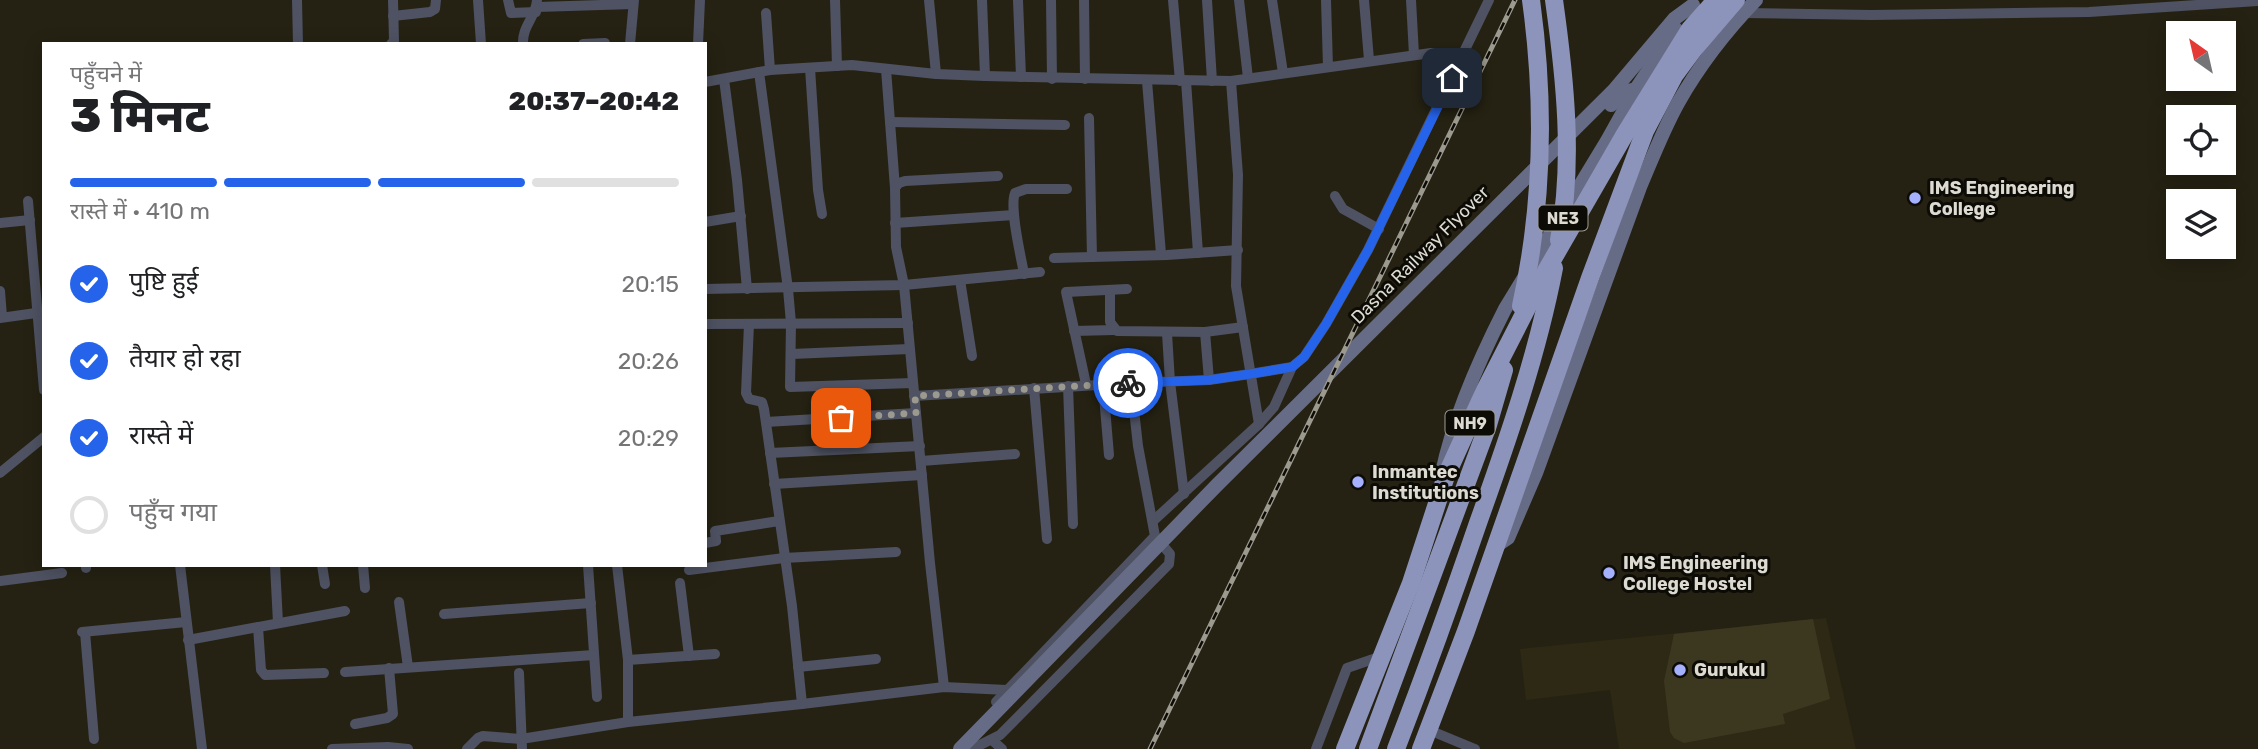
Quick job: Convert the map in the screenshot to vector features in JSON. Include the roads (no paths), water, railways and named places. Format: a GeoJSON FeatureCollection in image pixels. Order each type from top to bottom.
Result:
{"type":"FeatureCollection","features":[{"type":"Feature","properties":{"kind":"highway","name":"NE3"},"geometry":{"type":"LineString","coordinates":[[1368,749],[1488,425],[1509,356],[1531,258],[1537,217],[1539,101],[1531,0]]}},
{"type":"Feature","properties":{"kind":"highway","name":"NE3"},"geometry":{"type":"LineString","coordinates":[[1396,749],[1511,429],[1543,320],[1563,221],[1566,161],[1565,99],[1554,0]]}},
{"type":"Feature","properties":{"kind":"highway","name":"NH9"},"geometry":{"type":"LineString","coordinates":[[1345,749],[1411,583],[1446,476],[1486,388],[1546,271],[1625,134],[1683,39],[1716,0]]}},
{"type":"Feature","properties":{"kind":"highway"},"geometry":{"type":"LineString","coordinates":[[1421,749],[1644,131],[1674,76],[1693,49],[1740,6]]}},
{"type":"Feature","properties":{"kind":"main road"},"geometry":{"type":"LineString","coordinates":[[1496,546],[1508,538],[1536,473],[1655,150],[1678,102],[1715,42],[1740,6],[1756,0]]}},
{"type":"Feature","properties":{"kind":"main road"},"geometry":{"type":"LineString","coordinates":[[1433,514],[1447,448],[1491,336],[1636,89],[1695,3]]}},
{"type":"Feature","properties":{"kind":"main road","name":"Dasna Railway Flyover"},"geometry":{"type":"LineString","coordinates":[[997,719],[1217,485],[1636,66],[1674,19],[1695,3]]}},
{"type":"Feature","properties":{"kind":"main road"},"geometry":{"type":"LineString","coordinates":[[1676,34],[1715,42]]}},
{"type":"Feature","properties":{"kind":"main road","name":"Dasna Railway Flyover"},"geometry":{"type":"LineString","coordinates":[[969,747],[1615,101],[1628,91],[1636,89]]}},
{"type":"Feature","properties":{"kind":"main road"},"geometry":{"type":"LineString","coordinates":[[1612,132],[1655,150]]}},
{"type":"Feature","properties":{"kind":"street"},"geometry":{"type":"LineString","coordinates":[[297,0],[298,42]]}},
{"type":"Feature","properties":{"kind":"street"},"geometry":{"type":"LineString","coordinates":[[393,0],[393,42]]}},
{"type":"Feature","properties":{"kind":"street"},"geometry":{"type":"LineString","coordinates":[[393,16],[430,12],[436,6],[436,0]]}},
{"type":"Feature","properties":{"kind":"street"},"geometry":{"type":"LineString","coordinates":[[478,0],[481,42]]}},
{"type":"Feature","properties":{"kind":"street"},"geometry":{"type":"LineString","coordinates":[[508,0],[511,13],[536,6],[633,2],[630,42]]}},
{"type":"Feature","properties":{"kind":"street"},"geometry":{"type":"LineString","coordinates":[[698,42],[701,0]]}},
{"type":"Feature","properties":{"kind":"street"},"geometry":{"type":"LineString","coordinates":[[835,0],[837,66]]}},
{"type":"Feature","properties":{"kind":"street"},"geometry":{"type":"LineString","coordinates":[[929,0],[936,74]]}},
{"type":"Feature","properties":{"kind":"street"},"geometry":{"type":"LineString","coordinates":[[982,0],[985,76]]}},
{"type":"Feature","properties":{"kind":"street"},"geometry":{"type":"LineString","coordinates":[[1018,0],[1021,78]]}},
{"type":"Feature","properties":{"kind":"street"},"geometry":{"type":"LineString","coordinates":[[1051,0],[1052,79]]}},
{"type":"Feature","properties":{"kind":"street"},"geometry":{"type":"LineString","coordinates":[[1084,0],[1085,79]]}},
{"type":"Feature","properties":{"kind":"street"},"geometry":{"type":"LineString","coordinates":[[1173,0],[1198,253]]}},
{"type":"Feature","properties":{"kind":"street"},"geometry":{"type":"LineString","coordinates":[[1207,0],[1212,81]]}},
{"type":"Feature","properties":{"kind":"street"},"geometry":{"type":"LineString","coordinates":[[1239,0],[1248,79]]}},
{"type":"Feature","properties":{"kind":"street"},"geometry":{"type":"LineString","coordinates":[[1272,0],[1283,73]]}},
{"type":"Feature","properties":{"kind":"street"},"geometry":{"type":"LineString","coordinates":[[1326,0],[1328,66]]}},
{"type":"Feature","properties":{"kind":"street"},"geometry":{"type":"LineString","coordinates":[[1364,0],[1369,60]]}},
{"type":"Feature","properties":{"kind":"street"},"geometry":{"type":"LineString","coordinates":[[1411,0],[1414,55]]}},
{"type":"Feature","properties":{"kind":"street"},"geometry":{"type":"LineString","coordinates":[[1153,521],[1274,407],[1292,367],[1304,357],[1326,324],[1379,229],[1489,0]]}},
{"type":"Feature","properties":{"kind":"street"},"geometry":{"type":"LineString","coordinates":[[1740,6],[1898,15],[2076,13],[2258,1]]}},
{"type":"Feature","properties":{"kind":"street"},"geometry":{"type":"LineString","coordinates":[[523,42],[526,25],[536,6]]}},
{"type":"Feature","properties":{"kind":"street"},"geometry":{"type":"LineString","coordinates":[[766,13],[764,71],[791,323],[790,387],[913,383]]}},
{"type":"Feature","properties":{"kind":"street"},"geometry":{"type":"LineString","coordinates":[[707,82],[764,71],[852,65],[936,74],[1021,78],[1231,81],[1369,60],[1431,53],[1464,53]]}},
{"type":"Feature","properties":{"kind":"street"},"geometry":{"type":"LineString","coordinates":[[810,68],[822,214]]}},
{"type":"Feature","properties":{"kind":"street"},"geometry":{"type":"LineString","coordinates":[[886,69],[895,188],[896,247],[904,285],[944,687]]}},
{"type":"Feature","properties":{"kind":"street"},"geometry":{"type":"LineString","coordinates":[[724,79],[747,289]]}},
{"type":"Feature","properties":{"kind":"street"},"geometry":{"type":"LineString","coordinates":[[1147,81],[1161,254]]}},
{"type":"Feature","properties":{"kind":"street"},"geometry":{"type":"LineString","coordinates":[[1231,81],[1238,175],[1237,286],[1259,424]]}},
{"type":"Feature","properties":{"kind":"street"},"geometry":{"type":"LineString","coordinates":[[1089,118],[1092,257]]}},
{"type":"Feature","properties":{"kind":"street"},"geometry":{"type":"LineString","coordinates":[[890,122],[1065,125]]}},
{"type":"Feature","properties":{"kind":"street"},"geometry":{"type":"LineString","coordinates":[[895,188],[905,181],[998,176]]}},
{"type":"Feature","properties":{"kind":"street"},"geometry":{"type":"LineString","coordinates":[[1024,274],[1014,215],[1015,193],[1026,189],[1067,189]]}},
{"type":"Feature","properties":{"kind":"street"},"geometry":{"type":"LineString","coordinates":[[1335,195],[1343,209],[1379,229]]}},
{"type":"Feature","properties":{"kind":"street"},"geometry":{"type":"LineString","coordinates":[[28,201],[42,371]]}},
{"type":"Feature","properties":{"kind":"street"},"geometry":{"type":"LineString","coordinates":[[895,223],[1014,215]]}},
{"type":"Feature","properties":{"kind":"street"},"geometry":{"type":"LineString","coordinates":[[707,222],[741,216]]}},
{"type":"Feature","properties":{"kind":"street"},"geometry":{"type":"LineString","coordinates":[[0,223],[30,220]]}},
{"type":"Feature","properties":{"kind":"street"},"geometry":{"type":"LineString","coordinates":[[1054,258],[1238,250]]}},
{"type":"Feature","properties":{"kind":"street"},"geometry":{"type":"LineString","coordinates":[[707,289],[904,285],[1040,272]]}},
{"type":"Feature","properties":{"kind":"street"},"geometry":{"type":"LineString","coordinates":[[960,280],[972,356]]}},
{"type":"Feature","properties":{"kind":"street"},"geometry":{"type":"LineString","coordinates":[[1086,384],[1066,292],[1127,289]]}},
{"type":"Feature","properties":{"kind":"street"},"geometry":{"type":"LineString","coordinates":[[1110,290],[1110,322],[1114,330]]}},
{"type":"Feature","properties":{"kind":"street"},"geometry":{"type":"LineString","coordinates":[[0,291],[1,318],[36,313]]}},
{"type":"Feature","properties":{"kind":"street"},"geometry":{"type":"LineString","coordinates":[[707,324],[908,323]]}},
{"type":"Feature","properties":{"kind":"street"},"geometry":{"type":"LineString","coordinates":[[749,324],[746,393],[749,399],[762,402],[766,422],[802,704]]}},
{"type":"Feature","properties":{"kind":"street"},"geometry":{"type":"LineString","coordinates":[[1074,331],[1167,333],[1243,327]]}},
{"type":"Feature","properties":{"kind":"street"},"geometry":{"type":"LineString","coordinates":[[1205,332],[1209,380]]}},
{"type":"Feature","properties":{"kind":"street"},"geometry":{"type":"LineString","coordinates":[[1167,333],[1170,382],[1184,494]]}},
{"type":"Feature","properties":{"kind":"street"},"geometry":{"type":"LineString","coordinates":[[792,354],[909,349]]}},
{"type":"Feature","properties":{"kind":"street"},"geometry":{"type":"LineString","coordinates":[[915,396],[1086,384],[1209,380],[1292,367]]}},
{"type":"Feature","properties":{"kind":"street"},"geometry":{"type":"LineString","coordinates":[[969,747],[992,740],[1017,718],[1169,564],[1170,554],[1155,536],[1138,446],[1130,383]]}},
{"type":"Feature","properties":{"kind":"street"},"geometry":{"type":"LineString","coordinates":[[1103,384],[1109,456]]}},
{"type":"Feature","properties":{"kind":"street"},"geometry":{"type":"LineString","coordinates":[[1068,386],[1073,524]]}},
{"type":"Feature","properties":{"kind":"street"},"geometry":{"type":"LineString","coordinates":[[1034,388],[1047,539]]}},
{"type":"Feature","properties":{"kind":"street"},"geometry":{"type":"LineString","coordinates":[[766,422],[916,413]]}},
{"type":"Feature","properties":{"kind":"street"},"geometry":{"type":"LineString","coordinates":[[0,473],[42,440]]}},
{"type":"Feature","properties":{"kind":"street"},"geometry":{"type":"LineString","coordinates":[[770,453],[920,446]]}},
{"type":"Feature","properties":{"kind":"street"},"geometry":{"type":"LineString","coordinates":[[921,461],[1015,454]]}},
{"type":"Feature","properties":{"kind":"street"},"geometry":{"type":"LineString","coordinates":[[774,484],[922,475]]}},
{"type":"Feature","properties":{"kind":"street"},"geometry":{"type":"LineString","coordinates":[[707,542],[716,541],[715,531],[779,521]]}},
{"type":"Feature","properties":{"kind":"street"},"geometry":{"type":"LineString","coordinates":[[969,747],[979,720],[1155,536]]}},
{"type":"Feature","properties":{"kind":"street"},"geometry":{"type":"LineString","coordinates":[[689,570],[784,558],[896,552]]}},
{"type":"Feature","properties":{"kind":"street"},"geometry":{"type":"LineString","coordinates":[[180,567],[202,749]]}},
{"type":"Feature","properties":{"kind":"street"},"geometry":{"type":"LineString","coordinates":[[275,567],[278,623]]}},
{"type":"Feature","properties":{"kind":"street"},"geometry":{"type":"LineString","coordinates":[[322,567],[325,584]]}},
{"type":"Feature","properties":{"kind":"street"},"geometry":{"type":"LineString","coordinates":[[363,567],[365,588]]}},
{"type":"Feature","properties":{"kind":"street"},"geometry":{"type":"LineString","coordinates":[[588,567],[597,697]]}},
{"type":"Feature","properties":{"kind":"street"},"geometry":{"type":"LineString","coordinates":[[617,567],[628,660],[628,722]]}},
{"type":"Feature","properties":{"kind":"street"},"geometry":{"type":"LineString","coordinates":[[0,581],[62,573]]}},
{"type":"Feature","properties":{"kind":"street"},"geometry":{"type":"LineString","coordinates":[[680,583],[689,656]]}},
{"type":"Feature","properties":{"kind":"street"},"geometry":{"type":"LineString","coordinates":[[399,602],[408,667]]}},
{"type":"Feature","properties":{"kind":"street"},"geometry":{"type":"LineString","coordinates":[[443,614],[591,603]]}},
{"type":"Feature","properties":{"kind":"street"},"geometry":{"type":"LineString","coordinates":[[188,640],[345,611]]}},
{"type":"Feature","properties":{"kind":"street"},"geometry":{"type":"LineString","coordinates":[[94,740],[83,632],[186,622]]}},
{"type":"Feature","properties":{"kind":"street"},"geometry":{"type":"LineString","coordinates":[[258,627],[261,670],[265,675],[324,673]]}},
{"type":"Feature","properties":{"kind":"street"},"geometry":{"type":"LineString","coordinates":[[628,660],[715,654]]}},
{"type":"Feature","properties":{"kind":"street"},"geometry":{"type":"LineString","coordinates":[[345,672],[594,655]]}},
{"type":"Feature","properties":{"kind":"street"},"geometry":{"type":"LineString","coordinates":[[1316,749],[1347,668],[1382,656]]}},
{"type":"Feature","properties":{"kind":"street"},"geometry":{"type":"LineString","coordinates":[[798,667],[876,659]]}},
{"type":"Feature","properties":{"kind":"street"},"geometry":{"type":"LineString","coordinates":[[355,724],[387,718],[393,714],[389,668]]}},
{"type":"Feature","properties":{"kind":"street"},"geometry":{"type":"LineString","coordinates":[[519,673],[521,744]]}},
{"type":"Feature","properties":{"kind":"street"},"geometry":{"type":"LineString","coordinates":[[467,749],[483,736],[521,744],[628,722],[944,687],[1007,690]]}},
{"type":"Feature","properties":{"kind":"street"},"geometry":{"type":"LineString","coordinates":[[1429,730],[1475,749]]}},
{"type":"Feature","properties":{"kind":"street"},"geometry":{"type":"LineString","coordinates":[[992,740],[1002,749]]}},
{"type":"Feature","properties":{"kind":"street"},"geometry":{"type":"LineString","coordinates":[[332,749],[408,749]]}},
{"type":"Feature","properties":{"kind":"railway"},"geometry":{"type":"LineString","coordinates":[[1150,749],[1515,0]]}},
{"type":"Feature","properties":{"kind":"place","name":"IMS Engineering College"},"geometry":{"type":"Point","coordinates":[1915,198]}},
{"type":"Feature","properties":{"kind":"place","name":"Inmantec Institutions"},"geometry":{"type":"Point","coordinates":[1358,482]}},
{"type":"Feature","properties":{"kind":"place","name":"IMS Engineering College Hostel"},"geometry":{"type":"Point","coordinates":[1609,573]}},
{"type":"Feature","properties":{"kind":"place","name":"Gurukul"},"geometry":{"type":"Point","coordinates":[1680,670]}}]}
